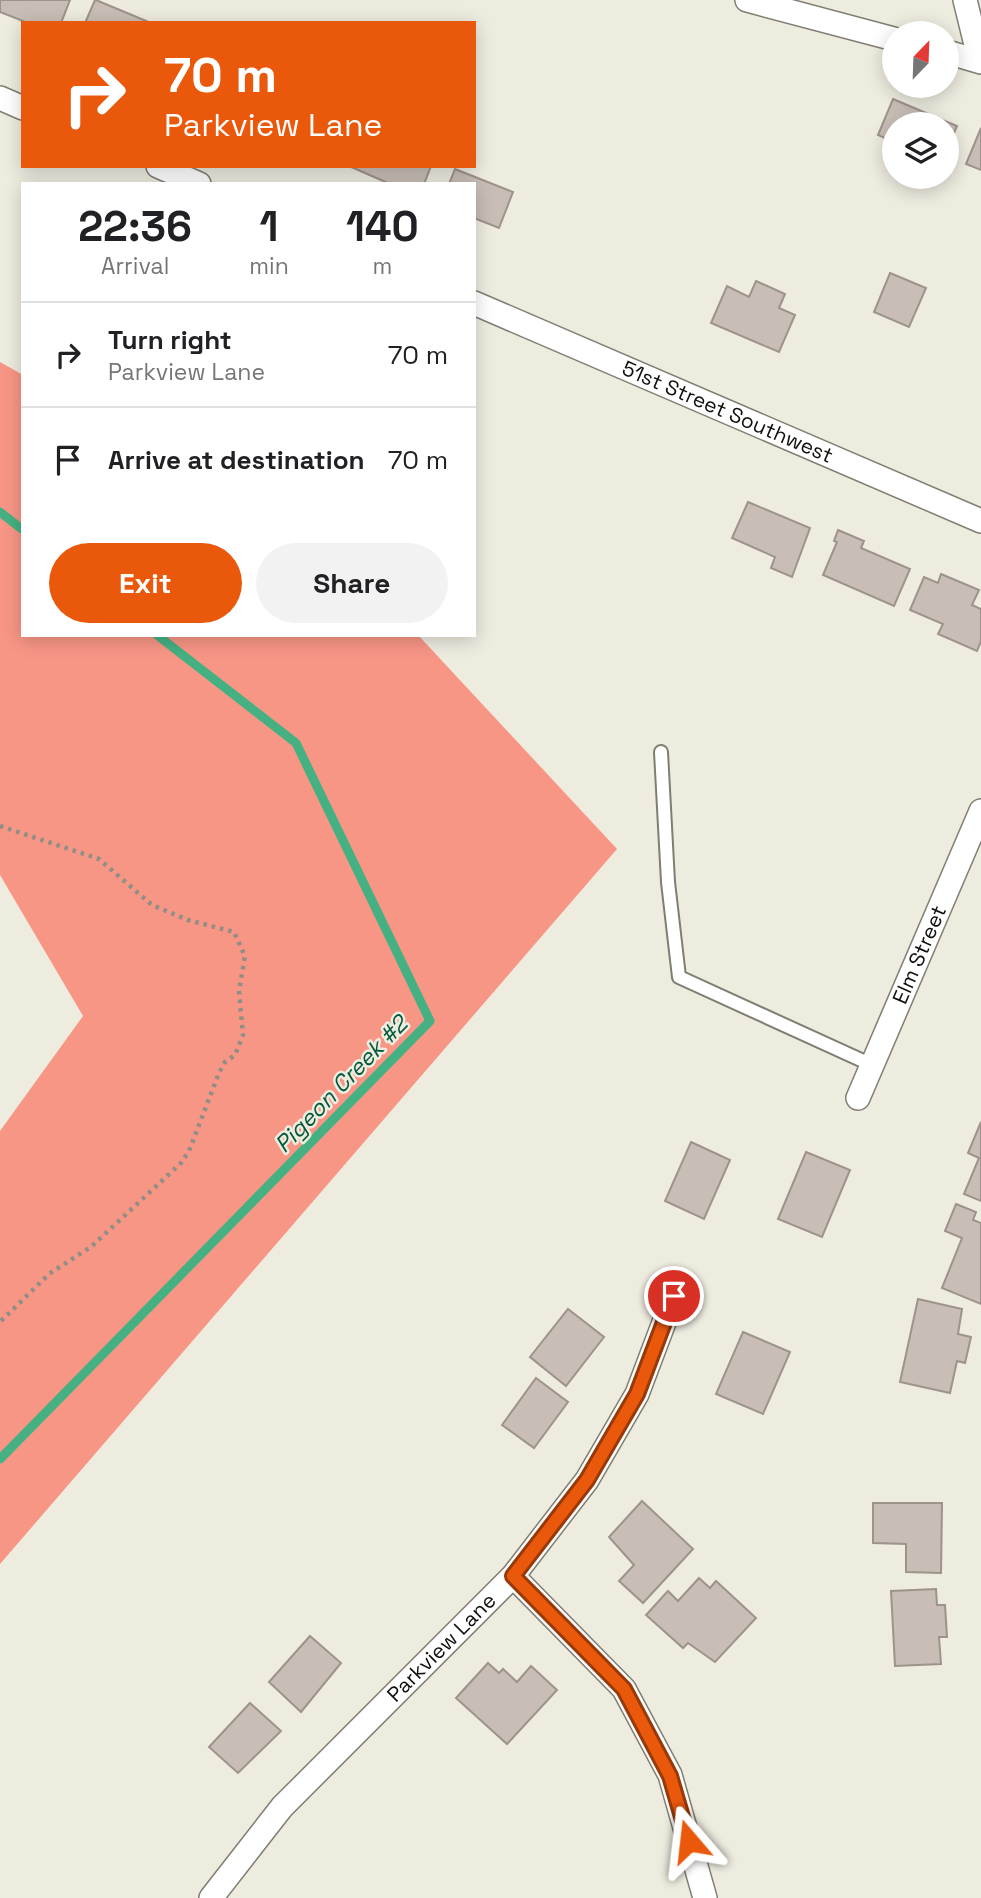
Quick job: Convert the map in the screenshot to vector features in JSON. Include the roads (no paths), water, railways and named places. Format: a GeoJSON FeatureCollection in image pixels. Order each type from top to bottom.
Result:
{"type":"FeatureCollection","features":[{"type":"Feature","properties":{"kind":"street"},"geometry":{"type":"LineString","coordinates":[[747,0],[882,36]]}},
{"type":"Feature","properties":{"kind":"street"},"geometry":{"type":"LineString","coordinates":[[959,55],[980,61],[965,0]]}},
{"type":"Feature","properties":{"kind":"street"},"geometry":{"type":"LineString","coordinates":[[0,98],[21,107]]}},
{"type":"Feature","properties":{"kind":"street"},"geometry":{"type":"LineString","coordinates":[[163,168],[194,182]]}},
{"type":"Feature","properties":{"kind":"street","name":"51st Street Southwest"},"geometry":{"type":"LineString","coordinates":[[476,304],[981,521]]}},
{"type":"Feature","properties":{"kind":"street","name":"Elm Street"},"geometry":{"type":"LineString","coordinates":[[858,1098],[981,811]]}},
{"type":"Feature","properties":{"kind":"street","name":"Parkview Lane"},"geometry":{"type":"LineString","coordinates":[[211,1898],[282,1807],[513,1576],[587,1480],[637,1394],[674,1296]]}},
{"type":"Feature","properties":{"kind":"street"},"geometry":{"type":"LineString","coordinates":[[513,1576],[624,1689],[670,1776],[705,1898]]}},
{"type":"Feature","properties":{"kind":"lane"},"geometry":{"type":"LineString","coordinates":[[661,752],[668,882],[679,977],[872,1065]]}},
{"type":"Feature","properties":{"kind":"waterway","name":"Pigeon Creek #2"},"geometry":{"type":"LineString","coordinates":[[0,512],[21,528]]}},
{"type":"Feature","properties":{"kind":"waterway","name":"Pigeon Creek #2"},"geometry":{"type":"LineString","coordinates":[[0,1459],[430,1021],[296,743],[160,637]]}}]}
